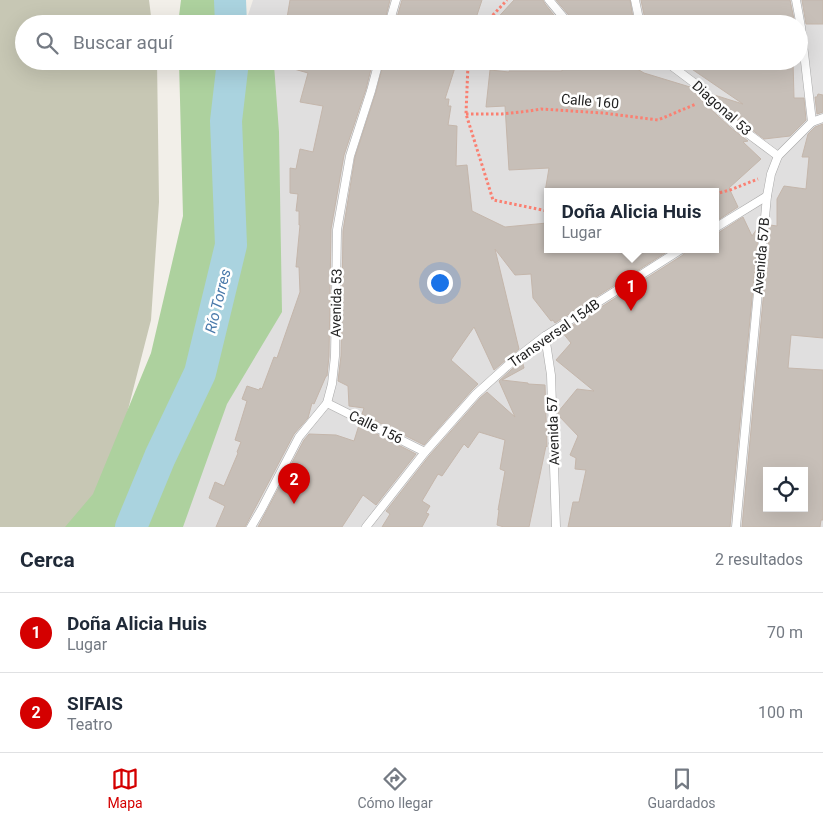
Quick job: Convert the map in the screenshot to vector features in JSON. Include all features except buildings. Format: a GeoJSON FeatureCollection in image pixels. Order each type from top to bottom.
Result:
{"type":"FeatureCollection","features":[{"type":"Feature","properties":{"kind":"lane"},"geometry":{"type":"LineString","coordinates":[[392,15],[396,0]]}},
{"type":"Feature","properties":{"kind":"lane"},"geometry":{"type":"LineString","coordinates":[[549,0],[562,15]]}},
{"type":"Feature","properties":{"kind":"lane"},"geometry":{"type":"LineString","coordinates":[[635,0],[638,15]]}},
{"type":"Feature","properties":{"kind":"lane"},"geometry":{"type":"LineString","coordinates":[[796,0],[799,15]]}},
{"type":"Feature","properties":{"kind":"lane","name":"Avenida 53"},"geometry":{"type":"LineString","coordinates":[[251,527],[299,437],[327,403],[332,384],[335,356],[337,230],[350,156],[372,91],[377,70]]}},
{"type":"Feature","properties":{"kind":"lane","name":"Diagonal 53"},"geometry":{"type":"LineString","coordinates":[[677,70],[693,82],[735,124],[778,156]]}},
{"type":"Feature","properties":{"kind":"lane"},"geometry":{"type":"LineString","coordinates":[[806,70],[812,122],[823,118]]}},
{"type":"Feature","properties":{"kind":"lane","name":"Avenida 57B"},"geometry":{"type":"LineString","coordinates":[[736,527],[767,196],[771,174],[778,156],[812,122]]}},
{"type":"Feature","properties":{"kind":"lane"},"geometry":{"type":"LineString","coordinates":[[719,226],[767,196]]}},
{"type":"Feature","properties":{"kind":"lane","name":"Transversal 154B"},"geometry":{"type":"LineString","coordinates":[[366,527],[425,452],[476,394],[515,359],[545,336],[675,253]]}},
{"type":"Feature","properties":{"kind":"lane","name":"Avenida 57"},"geometry":{"type":"LineString","coordinates":[[545,336],[551,375],[556,527]]}},
{"type":"Feature","properties":{"kind":"lane","name":"Calle 156"},"geometry":{"type":"LineString","coordinates":[[327,403],[425,452]]}},
{"type":"Feature","properties":{"kind":"path"},"geometry":{"type":"LineString","coordinates":[[492,15],[507,0]]}},
{"type":"Feature","properties":{"kind":"path"},"geometry":{"type":"LineString","coordinates":[[468,70],[466,114],[492,200],[544,210]]}},
{"type":"Feature","properties":{"kind":"path","name":"Calle 160"},"geometry":{"type":"LineString","coordinates":[[466,114],[502,114],[541,109],[603,113],[658,120],[708,99]]}},
{"type":"Feature","properties":{"kind":"path"},"geometry":{"type":"LineString","coordinates":[[719,193],[771,174]]}},
{"type":"Feature","properties":{"kind":"shaded area"},"geometry":{"type":"Polygon","coordinates":[[[0,0],[149,0],[151,15],[15,15],[15,70],[157,70],[159,202],[151,320],[122,433],[80,527],[0,527],[0,0]]]}},
{"type":"Feature","properties":{"kind":"shaded area"},"geometry":{"type":"Polygon","coordinates":[[[253,0],[823,0],[823,527],[129,527],[231,70],[808,70],[808,15],[248,15],[253,0]]]}},
{"type":"Feature","properties":{"kind":"green space"},"geometry":{"type":"Polygon","coordinates":[[[181,0],[244,0],[245,15],[179,15],[181,0]]]}},
{"type":"Feature","properties":{"kind":"green space"},"geometry":{"type":"Polygon","coordinates":[[[179,70],[274,70],[279,132],[282,312],[227,404],[183,527],[65,527],[93,494],[151,353],[183,216],[179,70]]]}},
{"type":"Feature","properties":{"kind":"waterway","name":"Río Torres"},"geometry":{"type":"LineString","coordinates":[[230,0],[231,15]]}},
{"type":"Feature","properties":{"kind":"waterway","name":"Río Torres"},"geometry":{"type":"LineString","coordinates":[[131,527],[160,457],[200,373],[231,245],[226,121],[232,70]]}},
{"type":"Feature","properties":{"kind":"place","name":"Doña Alicia Huis"},"geometry":{"type":"Point","coordinates":[631,311]}},
{"type":"Feature","properties":{"kind":"place","name":"SIFAIS"},"geometry":{"type":"Point","coordinates":[294,504]}}]}
